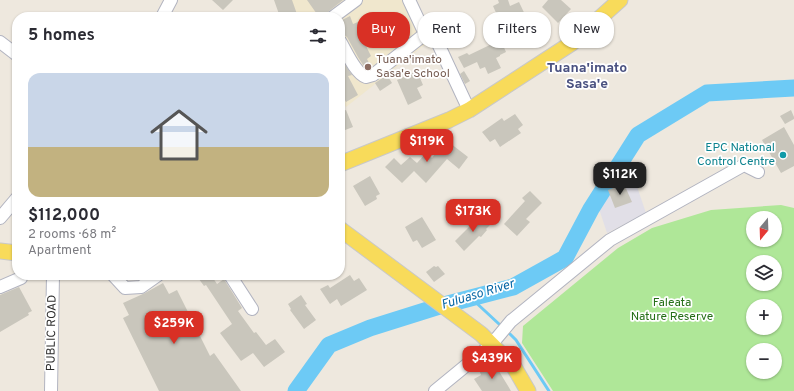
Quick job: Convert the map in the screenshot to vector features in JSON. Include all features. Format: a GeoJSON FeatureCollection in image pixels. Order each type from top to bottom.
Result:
{"type":"FeatureCollection","features":[{"type":"Feature","properties":{"kind":"main road"},"geometry":{"type":"LineString","coordinates":[[345,162],[449,120],[469,110],[572,43],[620,0]]}},
{"type":"Feature","properties":{"kind":"main road"},"geometry":{"type":"LineString","coordinates":[[345,233],[481,334],[514,367],[528,391]]}},
{"type":"Feature","properties":{"kind":"main road"},"geometry":{"type":"LineString","coordinates":[[0,251],[12,252]]}},
{"type":"Feature","properties":{"kind":"street"},"geometry":{"type":"LineString","coordinates":[[165,12],[171,0]]}},
{"type":"Feature","properties":{"kind":"street"},"geometry":{"type":"LineString","coordinates":[[340,12],[356,0]]}},
{"type":"Feature","properties":{"kind":"street"},"geometry":{"type":"LineString","coordinates":[[409,0],[418,13]]}},
{"type":"Feature","properties":{"kind":"street"},"geometry":{"type":"LineString","coordinates":[[345,50],[361,76],[366,77],[373,74],[418,38]]}},
{"type":"Feature","properties":{"kind":"street"},"geometry":{"type":"LineString","coordinates":[[0,42],[12,51]]}},
{"type":"Feature","properties":{"kind":"street"},"geometry":{"type":"LineString","coordinates":[[438,48],[469,110]]}},
{"type":"Feature","properties":{"kind":"street"},"geometry":{"type":"LineString","coordinates":[[435,391],[491,345],[511,321],[610,240],[744,165],[758,172]]}},
{"type":"Feature","properties":{"kind":"street"},"geometry":{"type":"LineString","coordinates":[[2,213],[12,203]]}},
{"type":"Feature","properties":{"kind":"street"},"geometry":{"type":"LineString","coordinates":[[0,287],[17,280]]}},
{"type":"Feature","properties":{"kind":"street","name":"PUBLIC ROAD"},"geometry":{"type":"LineString","coordinates":[[51,391],[53,280]]}},
{"type":"Feature","properties":{"kind":"street"},"geometry":{"type":"LineString","coordinates":[[118,280],[125,288],[141,287],[151,280]]}},
{"type":"Feature","properties":{"kind":"street"},"geometry":{"type":"LineString","coordinates":[[233,280],[252,309]]}},
{"type":"Feature","properties":{"kind":"shaded area","name":"Tuana'imato Sasa'e School"},"geometry":{"type":"Polygon","coordinates":[[[289,0],[413,0],[419,12],[418,48],[421,48],[346,107],[345,105],[345,12],[295,12],[289,0]]]}},
{"type":"Feature","properties":{"kind":"shaded area"},"geometry":{"type":"Polygon","coordinates":[[[630,166],[646,213],[607,233],[597,203],[609,185],[630,166]]]}},
{"type":"Feature","properties":{"kind":"green space","name":"Faleata Nature Reserve"},"geometry":{"type":"Polygon","coordinates":[[[781,205],[794,208],[794,391],[553,391],[522,343],[523,326],[618,248],[652,228],[711,210],[781,205]]]}},
{"type":"Feature","properties":{"kind":"building"},"geometry":{"type":"Polygon","coordinates":[[[212,0],[233,0],[223,10],[212,0]]]}},
{"type":"Feature","properties":{"kind":"building"},"geometry":{"type":"Polygon","coordinates":[[[274,0],[292,0],[296,12],[278,12],[274,0]]]}},
{"type":"Feature","properties":{"kind":"building"},"geometry":{"type":"Polygon","coordinates":[[[307,0],[343,0],[328,12],[315,12],[307,0]]]}},
{"type":"Feature","properties":{"kind":"building"},"geometry":{"type":"Polygon","coordinates":[[[498,0],[508,0],[510,6],[519,2],[524,12],[496,12],[493,6],[499,3],[498,0]]]}},
{"type":"Feature","properties":{"kind":"building"},"geometry":{"type":"Polygon","coordinates":[[[548,0],[561,0],[571,9],[568,12],[559,12],[558,23],[551,16],[551,12],[547,12],[542,7],[548,0]]]}},
{"type":"Feature","properties":{"kind":"building"},"geometry":{"type":"Polygon","coordinates":[[[350,16],[353,24],[357,22],[357,48],[367,48],[371,56],[367,59],[370,65],[365,68],[345,36],[345,18],[350,16]]]}},
{"type":"Feature","properties":{"kind":"building"},"geometry":{"type":"Polygon","coordinates":[[[484,48],[504,48],[506,52],[496,58],[501,68],[488,74],[485,67],[480,69],[477,62],[464,68],[458,57],[467,53],[469,55],[484,48]]]}},
{"type":"Feature","properties":{"kind":"building"},"geometry":{"type":"Polygon","coordinates":[[[345,64],[352,75],[348,76],[358,95],[346,102],[345,64]]]}},
{"type":"Feature","properties":{"kind":"building"},"geometry":{"type":"Polygon","coordinates":[[[417,71],[423,85],[417,88],[422,98],[408,105],[397,80],[417,71]]]}},
{"type":"Feature","properties":{"kind":"building"},"geometry":{"type":"Polygon","coordinates":[[[464,71],[470,81],[465,84],[460,74],[464,71]]]}},
{"type":"Feature","properties":{"kind":"building"},"geometry":{"type":"Polygon","coordinates":[[[387,75],[392,83],[380,91],[375,83],[387,75]]]}},
{"type":"Feature","properties":{"kind":"building"},"geometry":{"type":"Polygon","coordinates":[[[345,110],[353,127],[345,130],[345,110]]]}},
{"type":"Feature","properties":{"kind":"building"},"geometry":{"type":"Polygon","coordinates":[[[791,110],[794,119],[785,124],[780,116],[791,110]]]}},
{"type":"Feature","properties":{"kind":"building"},"geometry":{"type":"Polygon","coordinates":[[[515,114],[523,125],[518,129],[521,133],[500,147],[495,139],[490,142],[482,132],[502,118],[504,121],[515,114]]]}},
{"type":"Feature","properties":{"kind":"building","name":"EPC National Control Centre"},"geometry":{"type":"Polygon","coordinates":[[[784,127],[794,145],[794,166],[781,173],[762,140],[784,127]]]}},
{"type":"Feature","properties":{"kind":"building"},"geometry":{"type":"Polygon","coordinates":[[[446,140],[468,157],[459,169],[447,159],[426,183],[414,171],[402,183],[385,167],[394,158],[401,165],[410,157],[417,163],[426,153],[432,158],[446,140]]]}},
{"type":"Feature","properties":{"kind":"building"},"geometry":{"type":"Polygon","coordinates":[[[370,176],[380,194],[376,196],[377,199],[365,206],[353,186],[370,176]]]}},
{"type":"Feature","properties":{"kind":"building"},"geometry":{"type":"Polygon","coordinates":[[[624,184],[632,202],[615,208],[608,190],[624,184]]]}},
{"type":"Feature","properties":{"kind":"building"},"geometry":{"type":"Polygon","coordinates":[[[530,191],[542,203],[526,219],[530,222],[517,236],[504,224],[525,201],[522,198],[530,191]]]}},
{"type":"Feature","properties":{"kind":"building"},"geometry":{"type":"Polygon","coordinates":[[[480,216],[490,225],[481,237],[479,236],[464,251],[455,241],[480,216]]]}},
{"type":"Feature","properties":{"kind":"building"},"geometry":{"type":"Polygon","coordinates":[[[422,217],[436,240],[422,248],[417,240],[413,242],[405,227],[422,217]]]}},
{"type":"Feature","properties":{"kind":"building"},"geometry":{"type":"Polygon","coordinates":[[[434,266],[438,266],[445,274],[434,282],[426,272],[434,266]]]}},
{"type":"Feature","properties":{"kind":"building"},"geometry":{"type":"Polygon","coordinates":[[[350,275],[354,281],[359,278],[367,290],[341,306],[337,299],[330,304],[320,289],[328,285],[330,288],[342,280],[345,280],[345,278],[350,275]]]}},
{"type":"Feature","properties":{"kind":"building"},"geometry":{"type":"Polygon","coordinates":[[[200,280],[214,280],[217,284],[225,280],[242,308],[238,311],[254,333],[256,332],[266,345],[275,339],[285,352],[264,367],[253,353],[241,361],[220,333],[232,324],[206,285],[204,286],[200,280]]]}},
{"type":"Feature","properties":{"kind":"building"},"geometry":{"type":"Polygon","coordinates":[[[163,283],[169,294],[177,290],[210,356],[214,353],[241,391],[159,391],[123,318],[129,315],[123,303],[163,283]]]}},
{"type":"Feature","properties":{"kind":"building"},"geometry":{"type":"Polygon","coordinates":[[[19,287],[32,311],[28,313],[29,315],[0,332],[0,295],[19,287]]]}},
{"type":"Feature","properties":{"kind":"building"},"geometry":{"type":"Polygon","coordinates":[[[301,295],[307,304],[305,305],[316,320],[304,329],[290,310],[291,309],[288,304],[301,295]]]}},
{"type":"Feature","properties":{"kind":"building"},"geometry":{"type":"Polygon","coordinates":[[[494,363],[511,391],[482,391],[474,379],[481,375],[480,372],[494,363]]]}},
{"type":"Feature","properties":{"kind":"waterway","name":"Fuluaso River"},"geometry":{"type":"LineString","coordinates":[[296,391],[329,345],[370,328],[440,306],[513,287],[565,258],[591,209],[638,135],[707,93],[794,88]]}},
{"type":"Feature","properties":{"kind":"waterway"},"geometry":{"type":"LineString","coordinates":[[471,298],[499,324]]}},
{"type":"Feature","properties":{"kind":"waterway"},"geometry":{"type":"LineString","coordinates":[[510,334],[516,340],[549,391]]}},
{"type":"Feature","properties":{"kind":"place","name":"Tuana'imato Sasa'e School"},"geometry":{"type":"Point","coordinates":[368,67]}},
{"type":"Feature","properties":{"kind":"place","name":"EPC National Control Centre"},"geometry":{"type":"Point","coordinates":[783,155]}},
{"type":"Feature","properties":{"kind":"district","name":"Tuana'imato Sasa'e"},"geometry":{"type":"Point","coordinates":[587,76]}}]}
